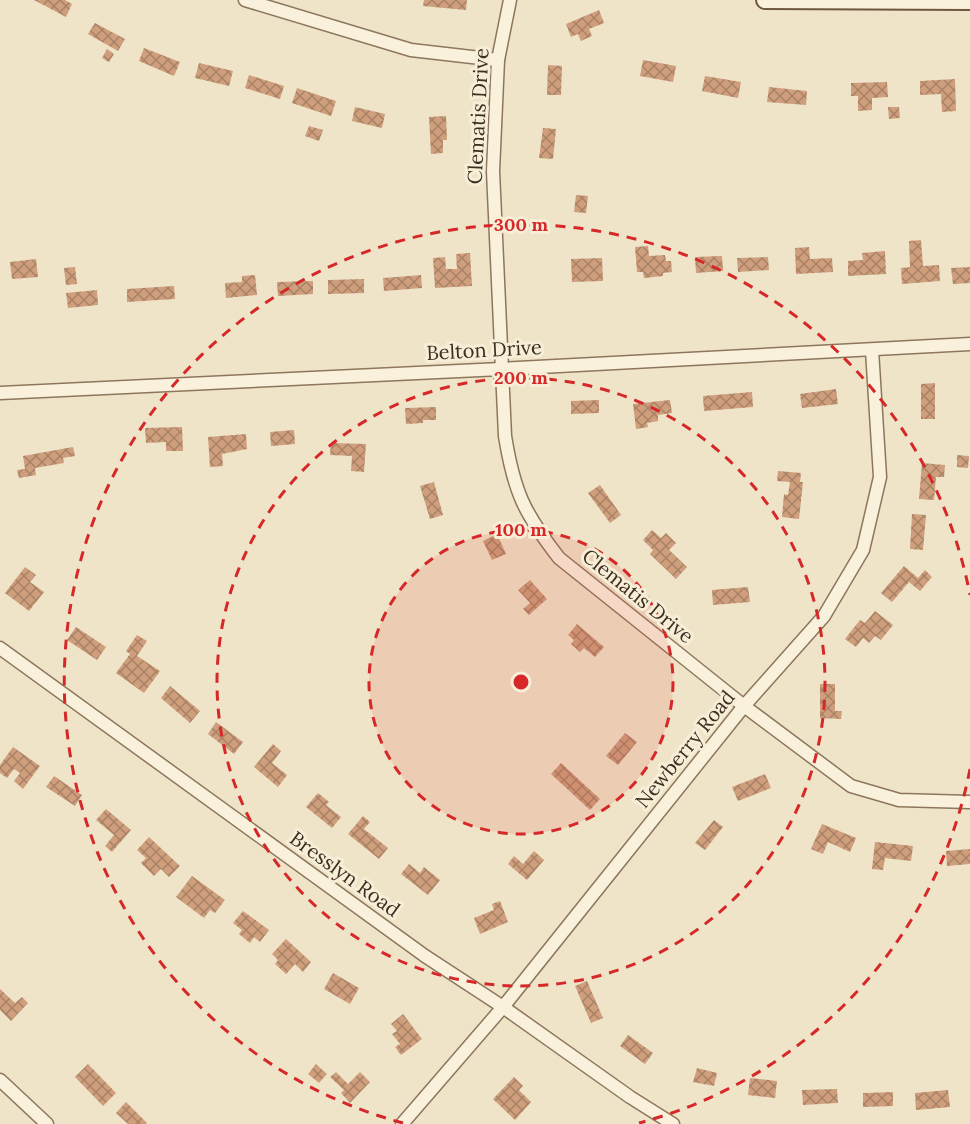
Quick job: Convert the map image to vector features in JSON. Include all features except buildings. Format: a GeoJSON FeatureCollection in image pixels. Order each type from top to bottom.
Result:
{"type":"FeatureCollection","features":[{"type":"Feature","properties":{"kind":"street"},"geometry":{"type":"LineString","coordinates":[[245,0],[411,50],[498,60]]}},
{"type":"Feature","properties":{"kind":"street","name":"Clematis Drive"},"geometry":{"type":"LineString","coordinates":[[510,0],[498,60],[493,171],[505,436],[511,472],[523,506],[540,534],[559,558],[744,706],[851,786],[899,800],[970,802]]}},
{"type":"Feature","properties":{"kind":"street"},"geometry":{"type":"LineString","coordinates":[[765,0],[970,1]]}},
{"type":"Feature","properties":{"kind":"street","name":"Belton Drive"},"geometry":{"type":"LineString","coordinates":[[0,393],[970,344]]}},
{"type":"Feature","properties":{"kind":"street","name":"Newberry Road"},"geometry":{"type":"LineString","coordinates":[[402,1124],[503,1007],[744,706],[824,616],[863,550],[880,477],[872,350]]}},
{"type":"Feature","properties":{"kind":"street","name":"Bresslyn Road"},"geometry":{"type":"LineString","coordinates":[[0,648],[425,956],[673,1124]]}},
{"type":"Feature","properties":{"kind":"street"},"geometry":{"type":"LineString","coordinates":[[0,1080],[47,1124]]}}]}
